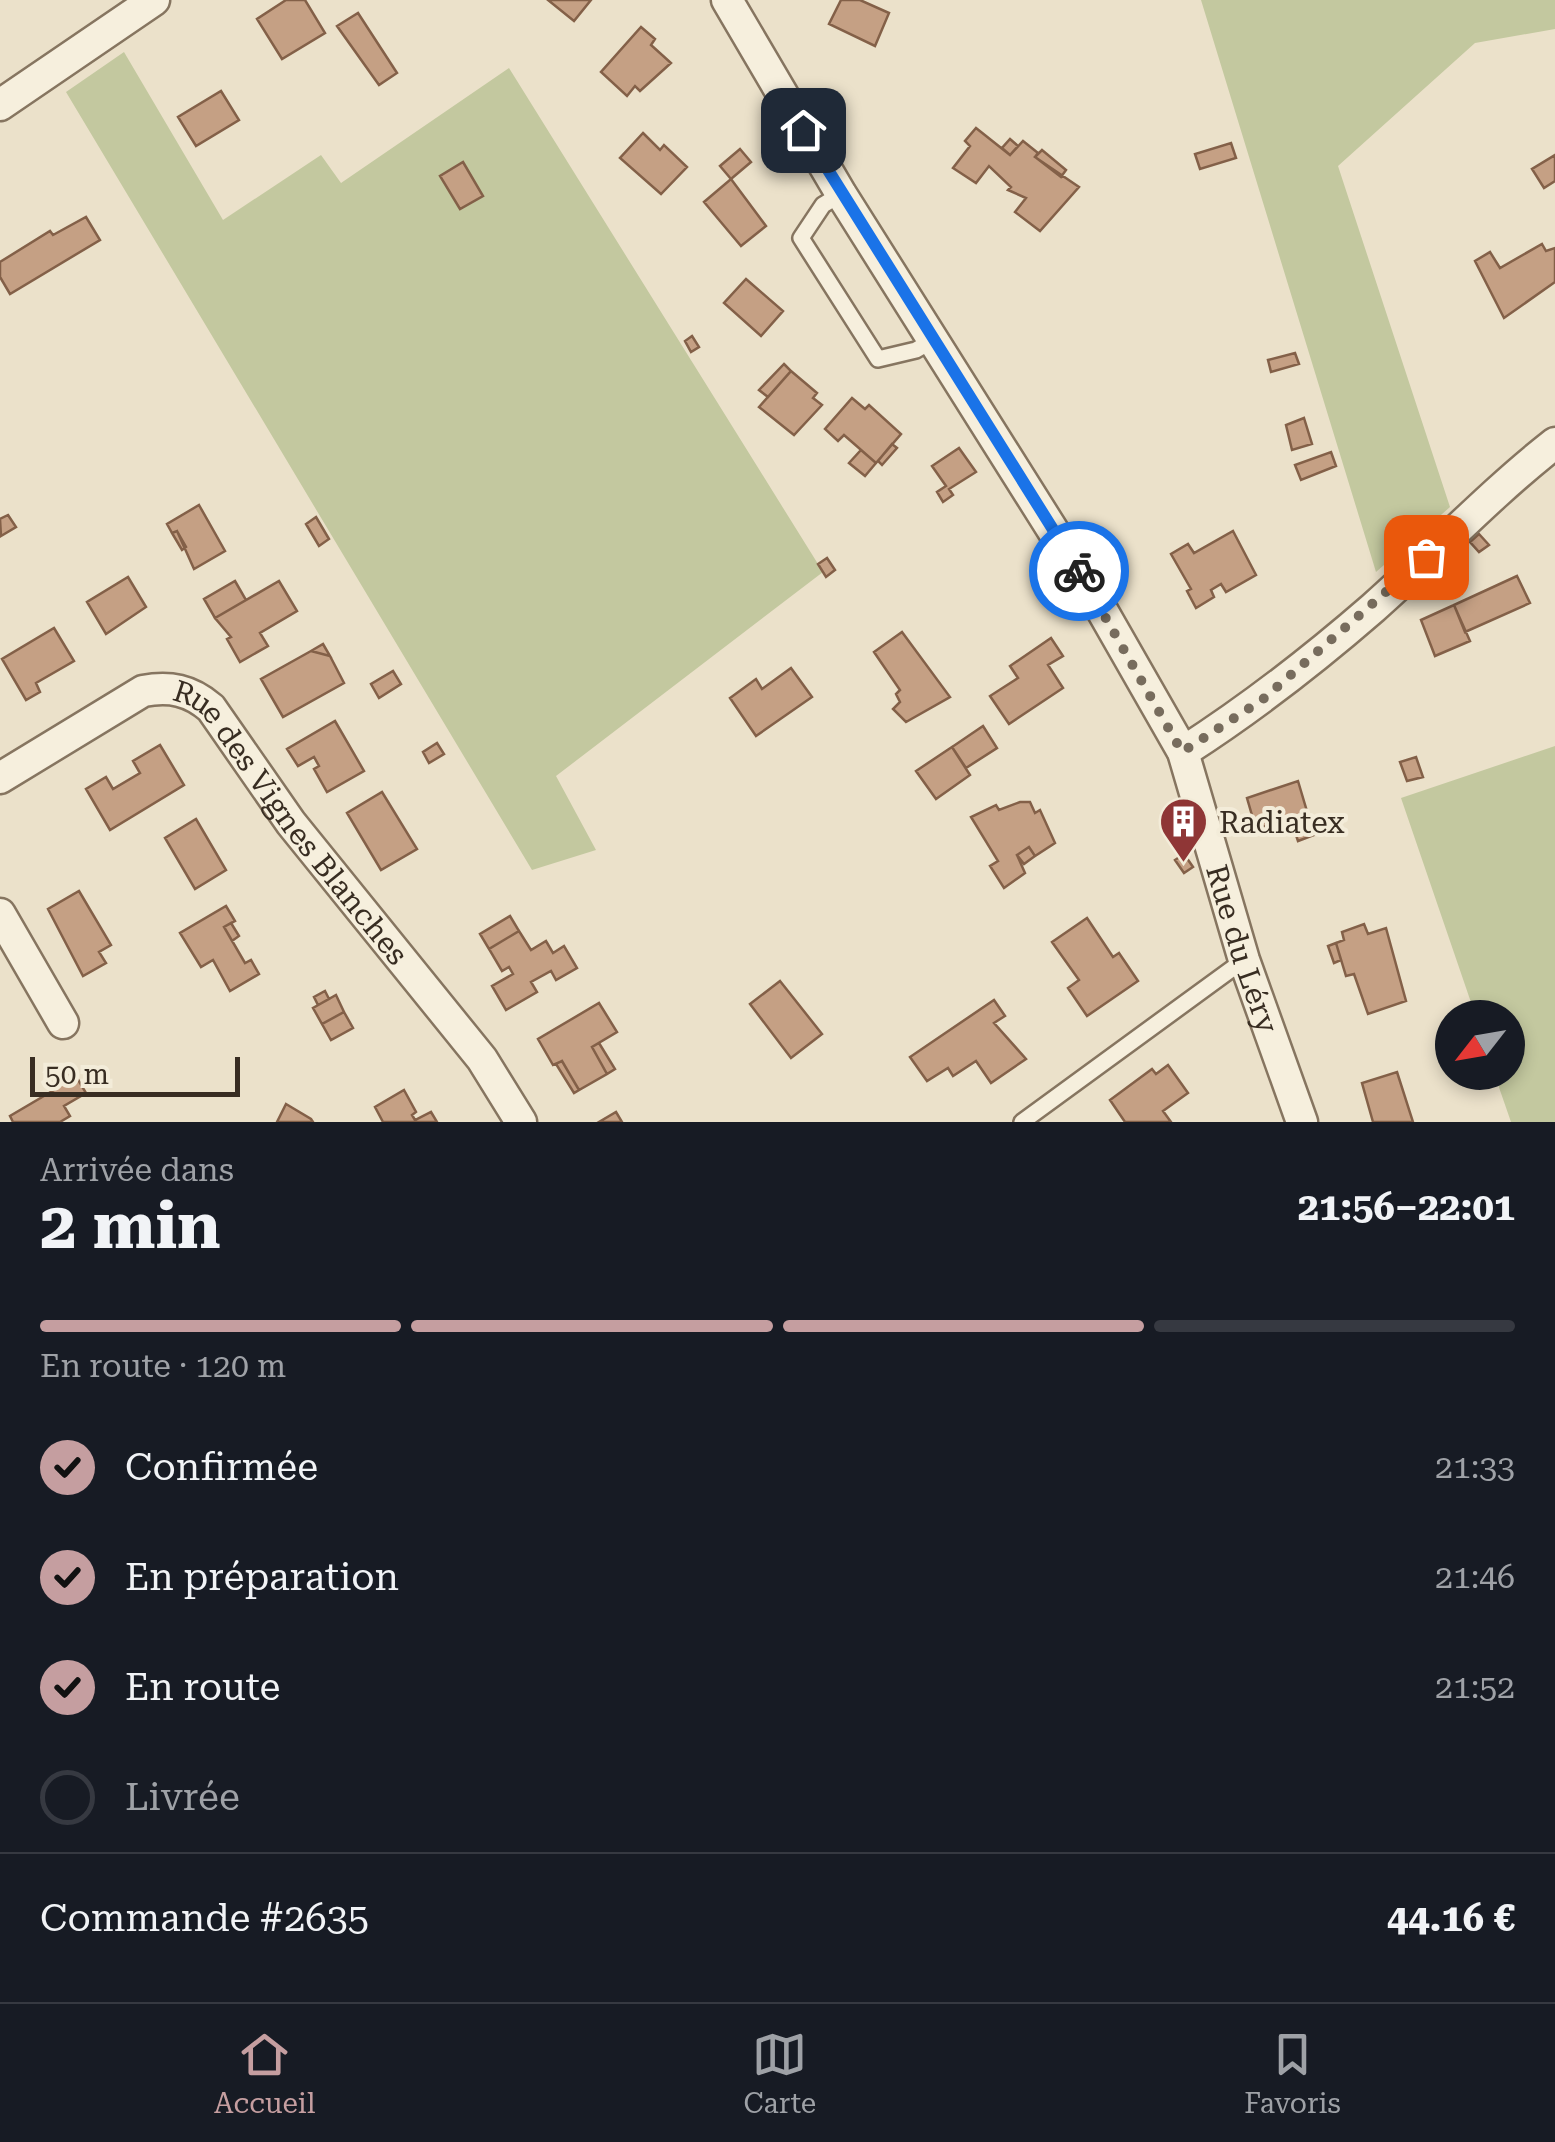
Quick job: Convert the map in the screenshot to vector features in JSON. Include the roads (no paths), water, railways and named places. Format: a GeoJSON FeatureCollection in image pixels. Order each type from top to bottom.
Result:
{"type":"FeatureCollection","features":[{"type":"Feature","properties":{"kind":"street"},"geometry":{"type":"LineString","coordinates":[[0,105],[154,0]]}},
{"type":"Feature","properties":{"kind":"street","name":"Rue du Léry"},"geometry":{"type":"LineString","coordinates":[[727,0],[841,194],[1101,607],[1182,752],[1244,960],[1302,1122]]}},
{"type":"Feature","properties":{"kind":"street"},"geometry":{"type":"LineString","coordinates":[[1182,752],[1262,700],[1373,608],[1506,482],[1555,443]]}},
{"type":"Feature","properties":{"kind":"street","name":"Rue des Vignes Blanches"},"geometry":{"type":"LineString","coordinates":[[0,778],[143,692],[163,688],[197,696],[211,708],[291,823],[482,1059],[521,1122]]}},
{"type":"Feature","properties":{"kind":"street"},"geometry":{"type":"LineString","coordinates":[[0,914],[64,1023]]}},
{"type":"Feature","properties":{"kind":"lane"},"geometry":{"type":"LineString","coordinates":[[841,194],[824,205],[801,238],[878,358],[916,350],[933,340]]}},
{"type":"Feature","properties":{"kind":"lane"},"geometry":{"type":"LineString","coordinates":[[1022,1122],[1244,960]]}},
{"type":"Feature","properties":{"kind":"place","name":"Radiatex"},"geometry":{"type":"Point","coordinates":[1184,864]}}]}
